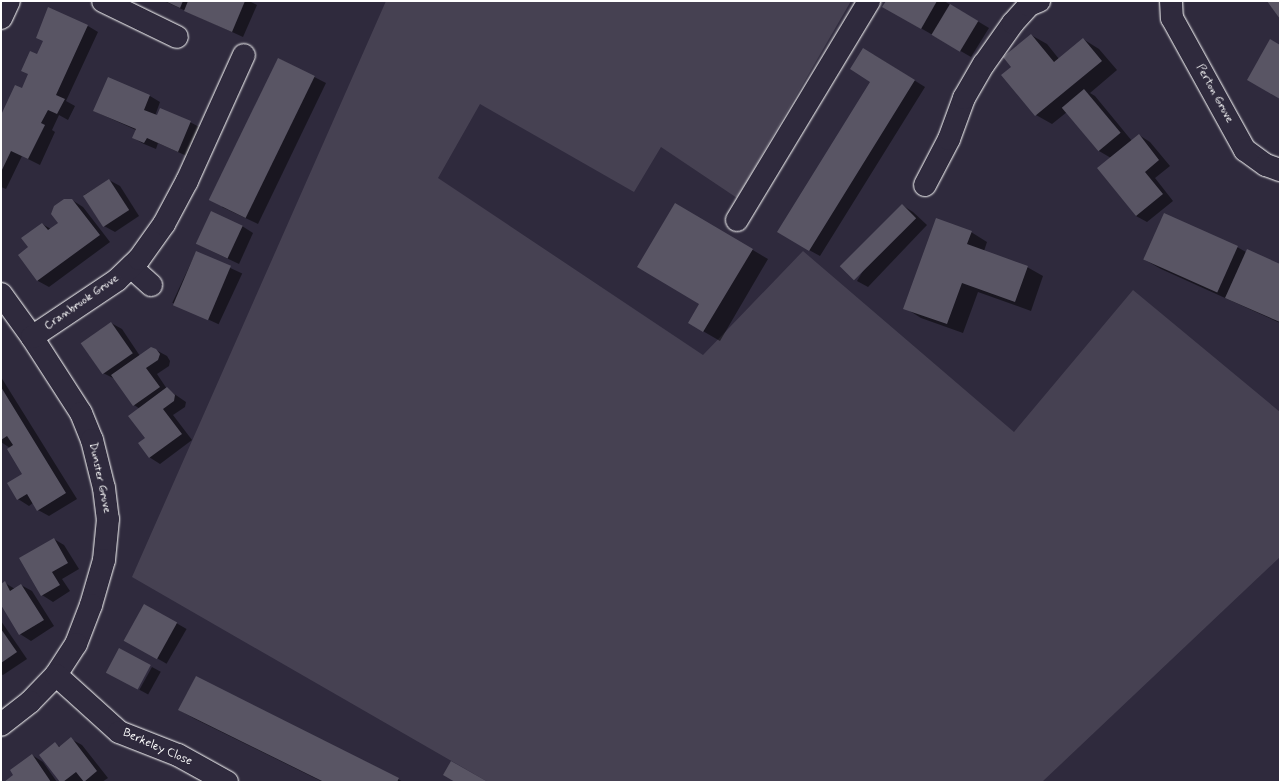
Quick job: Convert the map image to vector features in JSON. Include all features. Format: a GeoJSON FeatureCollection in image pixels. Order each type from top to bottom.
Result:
{"type":"FeatureCollection","features":[{"type":"Feature","properties":{"kind":"street"},"geometry":{"type":"LineString","coordinates":[[103,1],[177,37]]}},
{"type":"Feature","properties":{"kind":"street"},"geometry":{"type":"LineString","coordinates":[[737,220],[869,1]]}},
{"type":"Feature","properties":{"kind":"street"},"geometry":{"type":"LineString","coordinates":[[925,184],[949,140],[964,98],[984,64],[1013,23],[1029,5],[1039,1]]}},
{"type":"Feature","properties":{"kind":"street","name":"Perton Grove"},"geometry":{"type":"LineString","coordinates":[[1171,1],[1172,18],[1245,150],[1266,165],[1280,170]]}},
{"type":"Feature","properties":{"kind":"street","name":"Cranbrook Grove"},"geometry":{"type":"LineString","coordinates":[[32,337],[117,280],[139,259],[164,224],[187,181],[244,55]]}},
{"type":"Feature","properties":{"kind":"street","name":"Cranbrook Grove"},"geometry":{"type":"LineString","coordinates":[[131,267],[151,285]]}},
{"type":"Feature","properties":{"kind":"street","name":"Dunster Grove"},"geometry":{"type":"LineString","coordinates":[[1,294],[32,337],[81,414],[92,440],[104,488],[108,519],[104,560],[91,604],[76,644],[56,675],[30,702],[1,725]]}},
{"type":"Feature","properties":{"kind":"street","name":"Berkeley Close"},"geometry":{"type":"LineString","coordinates":[[56,675],[119,732],[178,755],[227,782]]}},
{"type":"Feature","properties":{"kind":"shaded area"},"geometry":{"type":"Polygon","coordinates":[[[386,1],[851,1],[737,198],[661,147],[634,192],[480,104],[438,178],[703,355],[803,251],[1014,432],[1133,290],[1280,412],[1280,557],[1042,782],[488,782],[132,577],[386,1]]]}},
{"type":"Feature","properties":{"kind":"building"},"geometry":{"type":"Polygon","coordinates":[[[165,1],[183,1],[180,8],[165,1]]]}},
{"type":"Feature","properties":{"kind":"building"},"geometry":{"type":"Polygon","coordinates":[[[188,1],[245,1],[232,32],[184,11],[188,1]]]}},
{"type":"Feature","properties":{"kind":"building"},"geometry":{"type":"Polygon","coordinates":[[[886,1],[937,1],[921,29],[882,7],[886,1]]]}},
{"type":"Feature","properties":{"kind":"building"},"geometry":{"type":"Polygon","coordinates":[[[1267,1],[1280,1],[1280,19],[1267,1]]]}},
{"type":"Feature","properties":{"kind":"building"},"geometry":{"type":"Polygon","coordinates":[[[950,4],[978,21],[960,52],[931,35],[950,4]]]}},
{"type":"Feature","properties":{"kind":"building"},"geometry":{"type":"Polygon","coordinates":[[[48,7],[88,25],[56,95],[65,99],[57,114],[48,110],[41,123],[45,125],[28,159],[11,151],[1,172],[1,115],[15,85],[22,88],[28,74],[21,71],[30,51],[37,54],[43,41],[36,38],[48,7]]]}},
{"type":"Feature","properties":{"kind":"building"},"geometry":{"type":"Polygon","coordinates":[[[1031,34],[1054,62],[1083,38],[1102,61],[1035,116],[1001,75],[1011,67],[1003,57],[1031,34]]]}},
{"type":"Feature","properties":{"kind":"building"},"geometry":{"type":"Polygon","coordinates":[[[1270,39],[1280,45],[1280,99],[1247,80],[1270,39]]]}},
{"type":"Feature","properties":{"kind":"building"},"geometry":{"type":"Polygon","coordinates":[[[863,48],[915,80],[809,251],[777,232],[870,82],[850,69],[863,48]]]}},
{"type":"Feature","properties":{"kind":"building"},"geometry":{"type":"Polygon","coordinates":[[[278,58],[315,76],[246,218],[209,200],[278,58]]]}},
{"type":"Feature","properties":{"kind":"building"},"geometry":{"type":"Polygon","coordinates":[[[108,77],[150,95],[144,110],[157,115],[160,108],[191,121],[178,152],[147,138],[144,143],[132,138],[136,129],[93,111],[108,77]]]}},
{"type":"Feature","properties":{"kind":"building"},"geometry":{"type":"Polygon","coordinates":[[[1084,89],[1121,133],[1098,151],[1062,108],[1084,89]]]}},
{"type":"Feature","properties":{"kind":"building"},"geometry":{"type":"Polygon","coordinates":[[[1139,134],[1159,160],[1145,172],[1163,194],[1136,216],[1097,168],[1139,134]]]}},
{"type":"Feature","properties":{"kind":"building"},"geometry":{"type":"Polygon","coordinates":[[[109,179],[129,210],[103,227],[83,196],[109,179]]]}},
{"type":"Feature","properties":{"kind":"building"},"geometry":{"type":"Polygon","coordinates":[[[64,199],[72,199],[100,235],[37,281],[18,255],[28,247],[21,238],[42,223],[48,230],[58,223],[51,214],[54,206],[64,199]]]}},
{"type":"Feature","properties":{"kind":"building"},"geometry":{"type":"Polygon","coordinates":[[[675,203],[753,249],[703,332],[688,323],[699,304],[637,267],[675,203]]]}},
{"type":"Feature","properties":{"kind":"building"},"geometry":{"type":"Polygon","coordinates":[[[902,204],[916,218],[854,280],[840,266],[902,204]]]}},
{"type":"Feature","properties":{"kind":"building"},"geometry":{"type":"Polygon","coordinates":[[[211,211],[243,226],[228,258],[196,244],[211,211]]]}},
{"type":"Feature","properties":{"kind":"building"},"geometry":{"type":"Polygon","coordinates":[[[1164,213],[1238,246],[1217,293],[1143,260],[1164,213]]]}},
{"type":"Feature","properties":{"kind":"building"},"geometry":{"type":"Polygon","coordinates":[[[936,218],[972,231],[967,244],[1028,266],[1015,302],[962,283],[947,324],[903,309],[936,218]]]}},
{"type":"Feature","properties":{"kind":"building"},"geometry":{"type":"Polygon","coordinates":[[[1247,249],[1280,264],[1280,322],[1225,298],[1247,249]]]}},
{"type":"Feature","properties":{"kind":"building"},"geometry":{"type":"Polygon","coordinates":[[[196,251],[231,266],[208,320],[173,305],[196,251]]]}},
{"type":"Feature","properties":{"kind":"building"},"geometry":{"type":"Polygon","coordinates":[[[111,322],[133,353],[102,374],[81,343],[111,322]]]}},
{"type":"Feature","properties":{"kind":"building"},"geometry":{"type":"Polygon","coordinates":[[[151,347],[156,349],[160,354],[158,360],[146,368],[160,387],[133,406],[111,375],[151,347]]]}},
{"type":"Feature","properties":{"kind":"building"},"geometry":{"type":"Polygon","coordinates":[[[1,387],[66,493],[37,511],[27,494],[17,500],[7,483],[22,474],[7,449],[13,445],[7,436],[1,440],[1,387]]]}},
{"type":"Feature","properties":{"kind":"building"},"geometry":{"type":"Polygon","coordinates":[[[167,387],[175,395],[174,401],[163,409],[182,434],[149,458],[138,443],[145,438],[128,416],[167,387]]]}},
{"type":"Feature","properties":{"kind":"building"},"geometry":{"type":"Polygon","coordinates":[[[54,538],[68,563],[52,572],[60,585],[41,596],[19,558],[54,538]]]}},
{"type":"Feature","properties":{"kind":"building"},"geometry":{"type":"Polygon","coordinates":[[[5,581],[10,591],[21,584],[44,620],[19,635],[1,605],[1,584],[5,581]]]}},
{"type":"Feature","properties":{"kind":"building"},"geometry":{"type":"Polygon","coordinates":[[[144,604],[177,622],[157,659],[124,641],[144,604]]]}},
{"type":"Feature","properties":{"kind":"building"},"geometry":{"type":"Polygon","coordinates":[[[1,629],[17,652],[1,663],[1,629]]]}},
{"type":"Feature","properties":{"kind":"building"},"geometry":{"type":"Polygon","coordinates":[[[119,648],[151,665],[138,690],[106,673],[119,648]]]}},
{"type":"Feature","properties":{"kind":"building"},"geometry":{"type":"Polygon","coordinates":[[[196,676],[399,778],[397,782],[324,782],[178,710],[196,676]]]}},
{"type":"Feature","properties":{"kind":"building"},"geometry":{"type":"Polygon","coordinates":[[[71,737],[97,771],[84,782],[76,772],[63,782],[60,782],[39,755],[55,742],[59,747],[71,737]]]}},
{"type":"Feature","properties":{"kind":"building"},"geometry":{"type":"Polygon","coordinates":[[[32,754],[51,782],[4,782],[13,775],[10,770],[32,754]]]}},
{"type":"Feature","properties":{"kind":"building"},"geometry":{"type":"Polygon","coordinates":[[[451,761],[488,782],[455,782],[443,775],[451,761]]]}}]}
